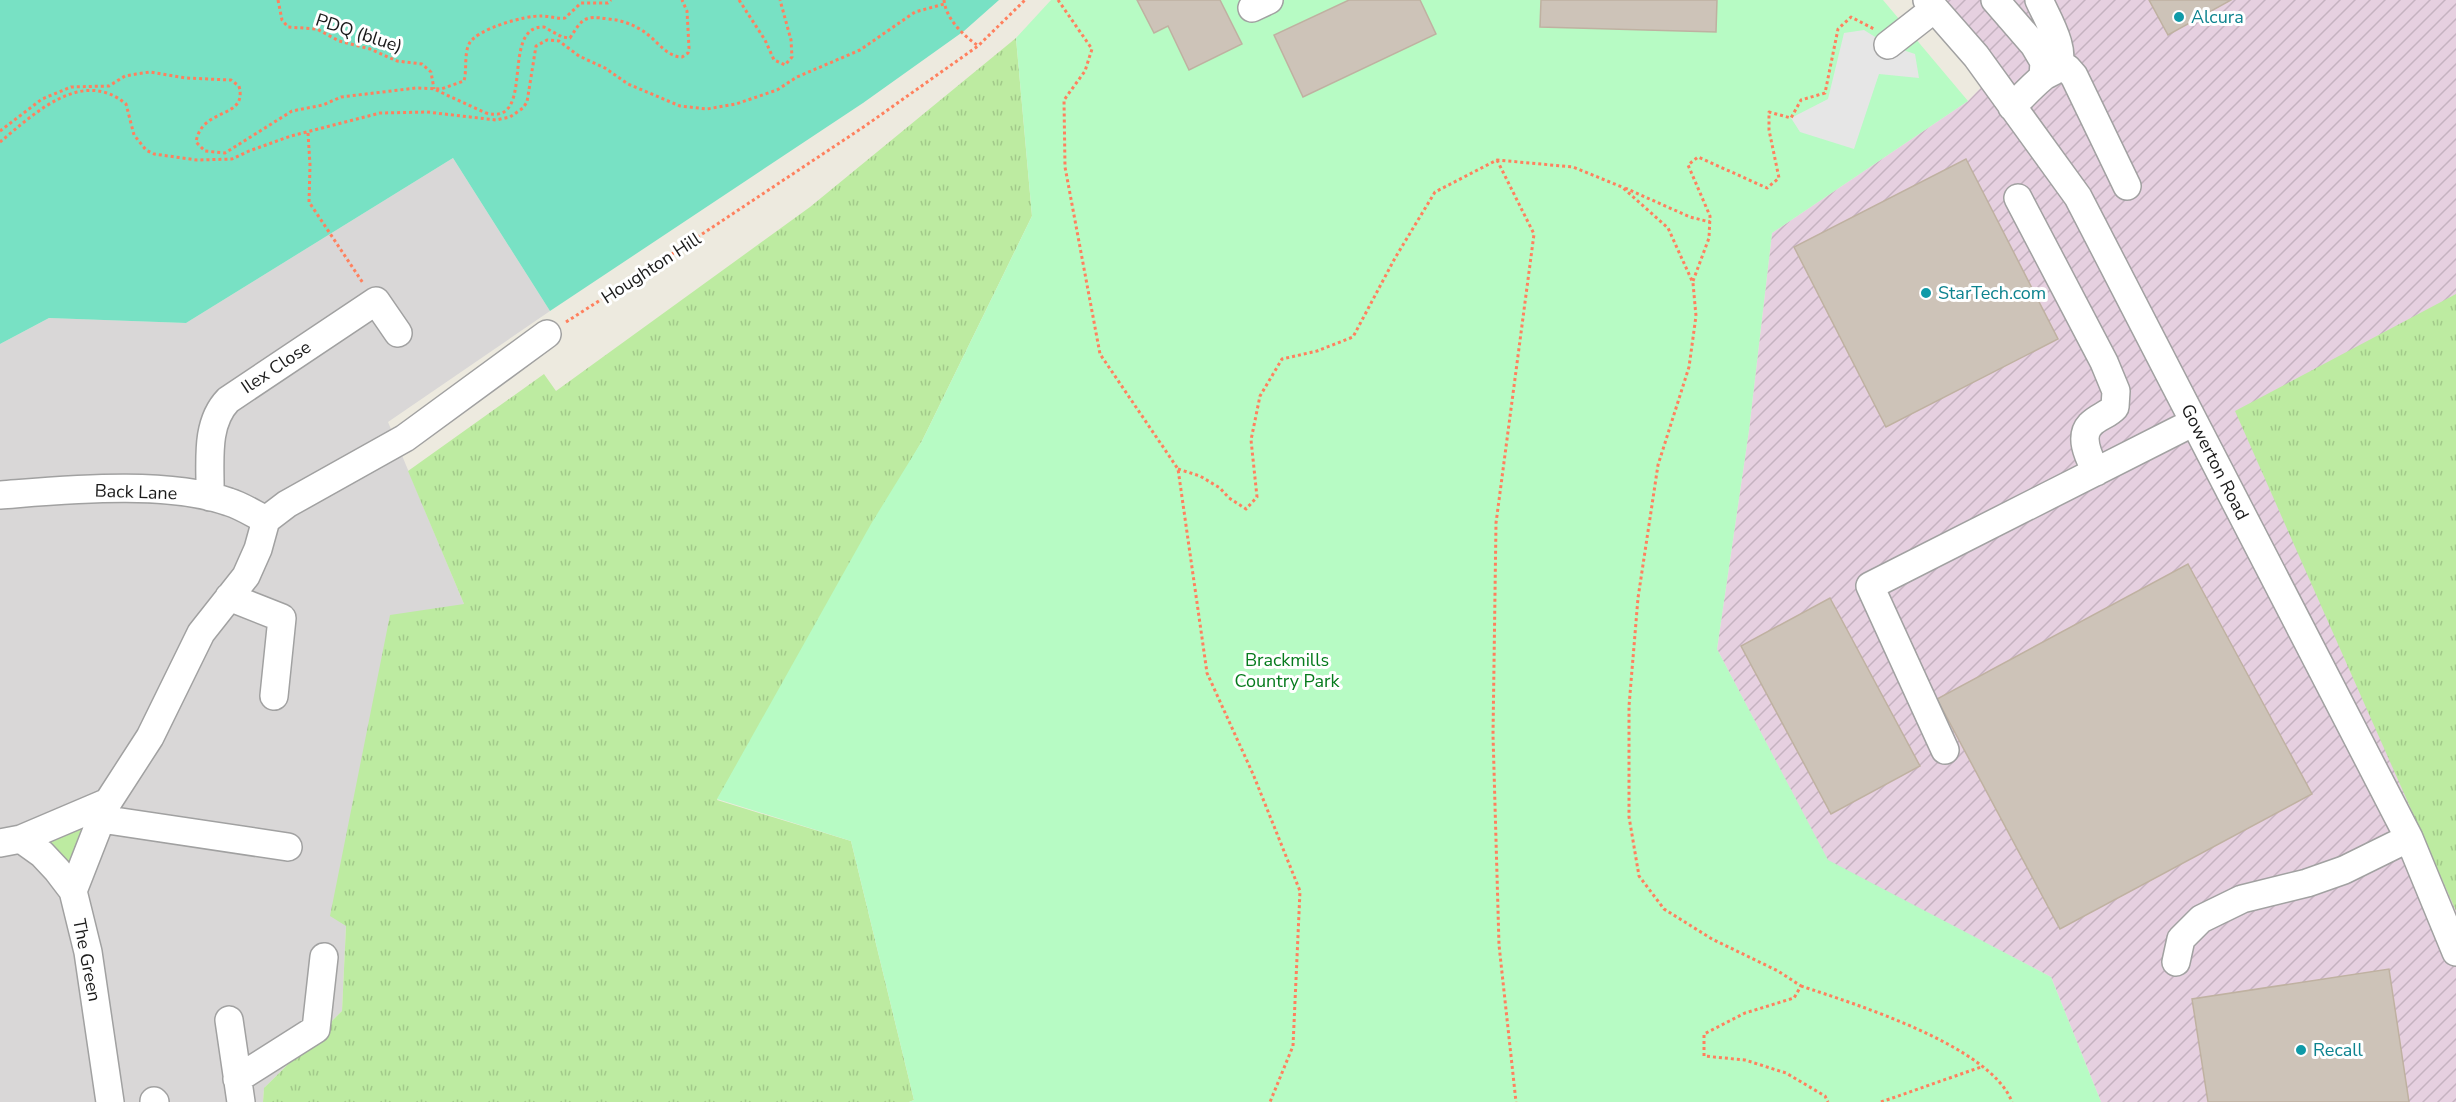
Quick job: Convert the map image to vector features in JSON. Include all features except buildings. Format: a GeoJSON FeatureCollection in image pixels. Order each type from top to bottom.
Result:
{"type":"FeatureCollection","features":[{"type":"Feature","properties":{"kind":"street"},"geometry":{"type":"LineString","coordinates":[[1995,0],[2034,45],[2051,70]]}},
{"type":"Feature","properties":{"kind":"street"},"geometry":{"type":"LineString","coordinates":[[2012,106],[2051,70],[2060,55],[2058,42],[2039,0]]}},
{"type":"Feature","properties":{"kind":"street"},"geometry":{"type":"LineString","coordinates":[[1890,43],[1930,4]]}},
{"type":"Feature","properties":{"kind":"street","name":"Gowerton Road"},"geometry":{"type":"LineString","coordinates":[[1930,4],[1976,56],[2078,197],[2409,838],[2456,952]]}},
{"type":"Feature","properties":{"kind":"street"},"geometry":{"type":"LineString","coordinates":[[2051,70],[2067,68],[2074,75],[2127,186]]}},
{"type":"Feature","properties":{"kind":"street"},"geometry":{"type":"LineString","coordinates":[[2018,198],[2104,362],[2116,391],[2115,408],[2090,425],[2086,431],[2087,453],[2096,472]]}},
{"type":"Feature","properties":{"kind":"street"},"geometry":{"type":"LineString","coordinates":[[376,301],[398,333]]}},
{"type":"Feature","properties":{"kind":"street","name":"Ilex Close"},"geometry":{"type":"LineString","coordinates":[[210,496],[212,431],[214,421],[222,406],[376,301]]}},
{"type":"Feature","properties":{"kind":"street"},"geometry":{"type":"LineString","coordinates":[[73,891],[104,811],[150,737],[201,633],[246,576],[258,549],[266,520],[287,504],[405,438],[547,334]]}},
{"type":"Feature","properties":{"kind":"street"},"geometry":{"type":"LineString","coordinates":[[1945,750],[1870,586],[2194,422]]}},
{"type":"Feature","properties":{"kind":"street","name":"Back Lane"},"geometry":{"type":"LineString","coordinates":[[0,495],[45,491],[156,489],[210,496],[231,502],[266,520]]}},
{"type":"Feature","properties":{"kind":"street"},"geometry":{"type":"LineString","coordinates":[[230,597],[282,618],[274,696]]}},
{"type":"Feature","properties":{"kind":"street"},"geometry":{"type":"LineString","coordinates":[[11,841],[104,811],[288,847]]}},
{"type":"Feature","properties":{"kind":"street"},"geometry":{"type":"LineString","coordinates":[[2176,962],[2181,939],[2201,919],[2242,899],[2307,883],[2344,870],[2409,838]]}},
{"type":"Feature","properties":{"kind":"street","name":"The Green"},"geometry":{"type":"LineString","coordinates":[[11,841],[42,854],[73,891],[88,952],[110,1102]]}},
{"type":"Feature","properties":{"kind":"street"},"geometry":{"type":"LineString","coordinates":[[239,1090],[316,1029],[324,957]]}},
{"type":"Feature","properties":{"kind":"street"},"geometry":{"type":"LineString","coordinates":[[229,1020],[239,1090]]}},
{"type":"Feature","properties":{"kind":"path","name":"PDQ (blue)"},"geometry":{"type":"LineString","coordinates":[[278,0],[282,20],[288,27],[316,29],[339,42],[370,49],[397,61],[422,63],[431,72],[434,88]]}},
{"type":"Feature","properties":{"kind":"path"},"geometry":{"type":"LineString","coordinates":[[0,131],[42,99],[71,87],[109,86],[125,76],[150,72],[197,80],[231,80],[239,86],[242,94],[240,104],[218,114],[206,123],[197,137],[196,142],[205,151],[225,153],[292,111],[323,105],[341,97],[416,88],[445,88],[463,82],[466,72],[467,46],[472,39],[483,32],[515,20],[538,16],[562,19],[580,3],[608,3],[611,0]]}},
{"type":"Feature","properties":{"kind":"path"},"geometry":{"type":"LineString","coordinates":[[434,88],[450,98],[486,113],[494,114],[504,111],[512,102],[518,75],[520,48],[526,35],[534,29],[544,27],[562,37],[570,38],[578,24],[591,17],[621,20],[633,25],[645,32],[666,51],[682,57],[688,53],[689,48],[687,11],[682,0]]}},
{"type":"Feature","properties":{"kind":"path"},"geometry":{"type":"LineString","coordinates":[[740,0],[765,40],[774,60],[785,65],[792,57],[791,40],[780,0]]}},
{"type":"Feature","properties":{"kind":"path","name":"Houghton Hill"},"geometry":{"type":"LineString","coordinates":[[547,334],[845,139],[978,46],[1025,0]]}},
{"type":"Feature","properties":{"kind":"path"},"geometry":{"type":"LineString","coordinates":[[1058,0],[1092,49],[1085,71],[1065,100],[1065,167],[1100,354],[1178,469],[1207,673],[1253,774],[1299,891],[1293,1046],[1270,1102]]}},
{"type":"Feature","properties":{"kind":"path"},"geometry":{"type":"LineString","coordinates":[[0,142],[45,107],[71,93],[88,90],[105,93],[126,104],[134,135],[146,150],[154,154],[198,160],[224,160],[291,136],[308,133],[353,118],[380,113],[427,112],[496,120],[510,117],[527,102],[536,46],[540,42],[553,39],[579,56],[605,68],[628,84],[680,106],[707,109],[723,105],[729,106],[777,90],[797,77],[860,50],[915,12],[944,2],[957,28],[978,46]]}},
{"type":"Feature","properties":{"kind":"path"},"geometry":{"type":"LineString","coordinates":[[1693,282],[1709,238],[1710,216],[1688,165],[1698,157],[1767,188],[1779,178],[1769,130],[1769,112],[1791,118],[1801,100],[1825,93],[1838,29],[1851,17],[1890,43]]}},
{"type":"Feature","properties":{"kind":"path"},"geometry":{"type":"LineString","coordinates":[[308,133],[309,202],[376,301]]}},
{"type":"Feature","properties":{"kind":"path"},"geometry":{"type":"LineString","coordinates":[[1178,469],[1200,476],[1246,508],[1257,497],[1251,440],[1260,396],[1282,359],[1317,351],[1353,337],[1395,258],[1435,192],[1497,160],[1573,167],[1690,217],[1710,222]]}},
{"type":"Feature","properties":{"kind":"path"},"geometry":{"type":"LineString","coordinates":[[1497,160],[1534,234],[1496,523],[1493,735],[1499,945],[1516,1102]]}},
{"type":"Feature","properties":{"kind":"path"},"geometry":{"type":"LineString","coordinates":[[1622,187],[1668,228],[1693,282],[1696,316],[1689,367],[1658,465],[1638,598],[1629,706],[1629,817],[1639,876],[1664,909],[1712,939],[1778,971],[1801,986],[1880,1013],[1962,1051],[2007,1090],[2012,1102]]}},
{"type":"Feature","properties":{"kind":"path"},"geometry":{"type":"LineString","coordinates":[[1801,986],[1794,998],[1745,1013],[1704,1034],[1704,1056],[1744,1060],[1786,1073],[1826,1096],[1828,1102]]}},
{"type":"Feature","properties":{"kind":"path"},"geometry":{"type":"LineString","coordinates":[[1881,1102],[1981,1067]]}},
{"type":"Feature","properties":{"kind":"shaded area"},"geometry":{"type":"Polygon","coordinates":[[[1919,0],[2456,0],[2456,1102],[2101,1102],[2051,977],[1828,861],[1717,649],[1749,430],[1772,233],[1968,101],[2002,66],[1919,0]]]}},
{"type":"Feature","properties":{"kind":"shaded area"},"geometry":{"type":"Polygon","coordinates":[[[1864,30],[1888,45],[1915,54],[1919,78],[1879,74],[1854,149],[1800,132],[1791,118],[1828,99],[1844,33],[1864,30]]]}},
{"type":"Feature","properties":{"kind":"shaded area"},"geometry":{"type":"Polygon","coordinates":[[[453,158],[550,311],[388,422],[464,604],[346,925],[342,1011],[264,1088],[263,1102],[0,1102],[0,344],[49,318],[186,323],[453,158]]]}},
{"type":"Feature","properties":{"kind":"green space"},"geometry":{"type":"Polygon","coordinates":[[[0,0],[999,0],[964,31],[863,103],[550,311],[453,158],[186,323],[49,318],[0,344],[0,0]]]}},
{"type":"Feature","properties":{"kind":"green space","name":"Brackmills Country Park"},"geometry":{"type":"Polygon","coordinates":[[[1051,0],[1883,0],[1968,101],[1772,233],[1749,430],[1717,649],[1828,860],[2051,977],[2101,1102],[909,1102],[914,1100],[851,841],[717,799],[871,524],[922,441],[1032,216],[1016,38],[1051,0]]]}},
{"type":"Feature","properties":{"kind":"green space"},"geometry":{"type":"Polygon","coordinates":[[[1016,38],[1032,216],[922,441],[717,800],[851,841],[914,1100],[909,1102],[263,1102],[264,1088],[342,1011],[346,926],[330,916],[390,615],[464,604],[408,471],[544,374],[556,391],[810,207],[1016,38]]]}},
{"type":"Feature","properties":{"kind":"green space"},"geometry":{"type":"Polygon","coordinates":[[[2456,294],[2456,911],[2235,411],[2456,294]]]}},
{"type":"Feature","properties":{"kind":"green space"},"geometry":{"type":"Polygon","coordinates":[[[99,812],[71,875],[38,840],[99,812]]]}},
{"type":"Feature","properties":{"kind":"place","name":"Alcura"},"geometry":{"type":"Point","coordinates":[2179,17]}},
{"type":"Feature","properties":{"kind":"place","name":"StarTech.com"},"geometry":{"type":"Point","coordinates":[1926,293]}},
{"type":"Feature","properties":{"kind":"place","name":"Recall"},"geometry":{"type":"Point","coordinates":[2301,1050]}}]}
